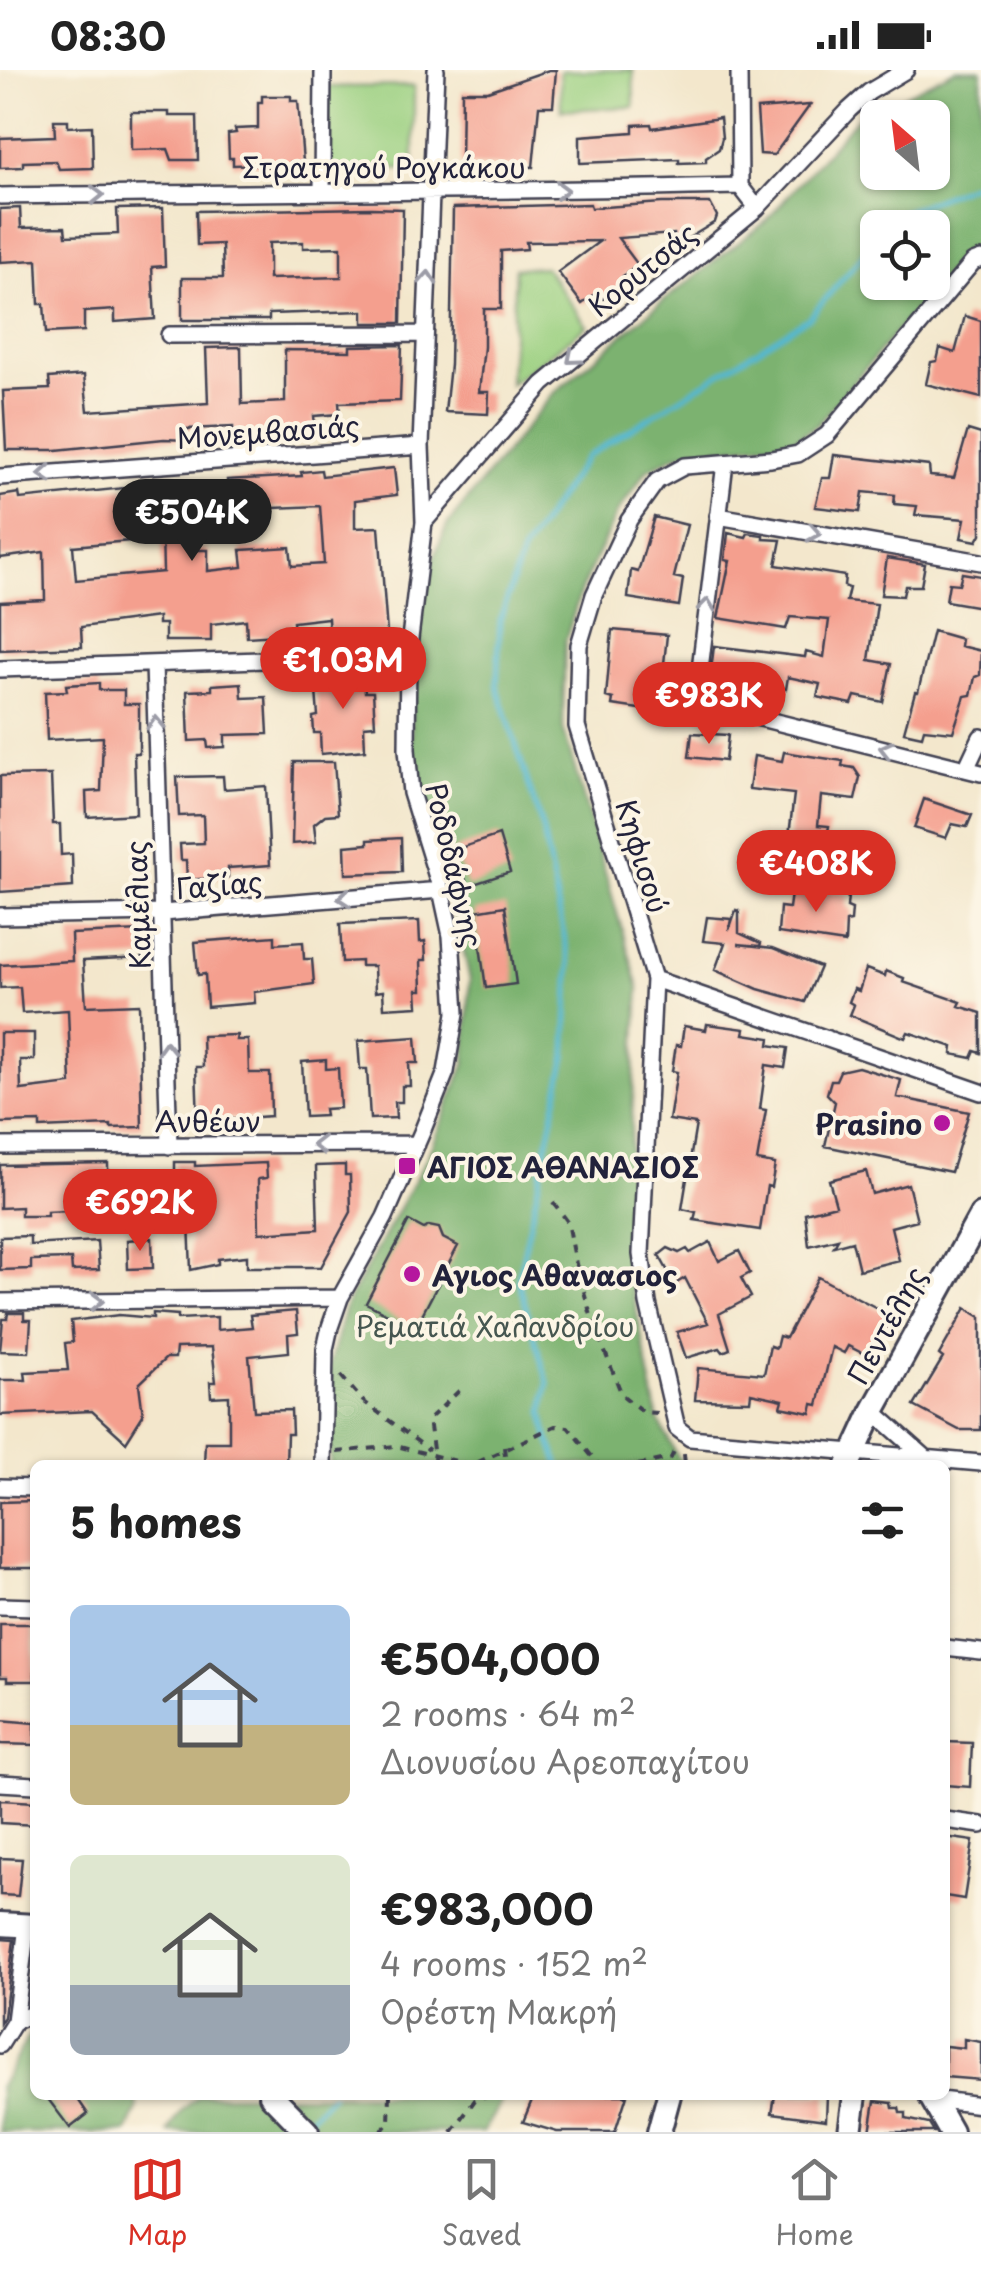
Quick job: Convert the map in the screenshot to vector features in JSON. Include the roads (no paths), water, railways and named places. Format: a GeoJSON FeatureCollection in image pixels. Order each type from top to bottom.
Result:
{"type":"FeatureCollection","features":[{"type":"Feature","properties":{"kind":"main road","name":"Πεντέλης"},"geometry":{"type":"LineString","coordinates":[[851,1458],[981,1215]]}},
{"type":"Feature","properties":{"kind":"main road"},"geometry":{"type":"LineString","coordinates":[[0,1924],[30,1926]]}},
{"type":"Feature","properties":{"kind":"main road"},"geometry":{"type":"LineString","coordinates":[[659,2132],[669,2100]]}},
{"type":"Feature","properties":{"kind":"main road"},"geometry":{"type":"LineString","coordinates":[[850,2132],[855,2100]]}},
{"type":"Feature","properties":{"kind":"main road"},"geometry":{"type":"LineString","coordinates":[[933,2100],[951,2132]]}},
{"type":"Feature","properties":{"kind":"main road"},"geometry":{"type":"LineString","coordinates":[[277,2102],[307,2132]]}},
{"type":"Feature","properties":{"kind":"street"},"geometry":{"type":"LineString","coordinates":[[322,191],[323,70]]}},
{"type":"Feature","properties":{"kind":"street","name":"Ροδοδάφνης"},"geometry":{"type":"LineString","coordinates":[[323,1460],[324,1367],[340,1298],[384,1217],[446,1072],[456,1013],[450,936],[441,890],[408,777],[408,655],[424,522],[421,446],[436,70]]}},
{"type":"Feature","properties":{"kind":"street"},"geometry":{"type":"LineString","coordinates":[[739,70],[740,186],[758,208]]}},
{"type":"Feature","properties":{"kind":"street","name":"Κορυτσάς"},"geometry":{"type":"LineString","coordinates":[[424,522],[543,384],[758,208],[869,92],[906,70]]}},
{"type":"Feature","properties":{"kind":"street","name":"Στρατηγού Ρογκάκου"},"geometry":{"type":"LineString","coordinates":[[0,196],[740,186]]}},
{"type":"Feature","properties":{"kind":"street","name":"Κηφισού"},"geometry":{"type":"LineString","coordinates":[[851,1458],[690,1438],[682,1434],[672,1415],[642,1254],[654,979],[578,726],[579,644],[594,594],[629,520],[657,481],[685,466],[798,454],[827,436],[974,262],[981,260]]}},
{"type":"Feature","properties":{"kind":"street"},"geometry":{"type":"LineString","coordinates":[[169,335],[424,334]]}},
{"type":"Feature","properties":{"kind":"street","name":"Μονεμβασιάς"},"geometry":{"type":"LineString","coordinates":[[0,477],[421,446]]}},
{"type":"Feature","properties":{"kind":"street"},"geometry":{"type":"LineString","coordinates":[[725,463],[696,702],[973,771],[981,737]]}},
{"type":"Feature","properties":{"kind":"street"},"geometry":{"type":"LineString","coordinates":[[718,516],[981,562]]}},
{"type":"Feature","properties":{"kind":"street"},"geometry":{"type":"LineString","coordinates":[[0,668],[408,655]]}},
{"type":"Feature","properties":{"kind":"street","name":"Καμέλιας"},"geometry":{"type":"LineString","coordinates":[[154,664],[169,1146]]}},
{"type":"Feature","properties":{"kind":"street","name":"Γαζίας"},"geometry":{"type":"LineString","coordinates":[[0,916],[162,914],[441,890]]}},
{"type":"Feature","properties":{"kind":"street"},"geometry":{"type":"LineString","coordinates":[[654,979],[981,1092]]}},
{"type":"Feature","properties":{"kind":"street","name":"Ανθέων"},"geometry":{"type":"LineString","coordinates":[[0,1146],[416,1144]]}},
{"type":"Feature","properties":{"kind":"street"},"geometry":{"type":"LineString","coordinates":[[0,1302],[340,1298]]}},
{"type":"Feature","properties":{"kind":"street"},"geometry":{"type":"LineString","coordinates":[[873,1411],[925,1457]]}},
{"type":"Feature","properties":{"kind":"street"},"geometry":{"type":"LineString","coordinates":[[851,1458],[925,1457],[981,1462]]}},
{"type":"Feature","properties":{"kind":"street"},"geometry":{"type":"LineString","coordinates":[[0,1487],[30,1488]]}},
{"type":"Feature","properties":{"kind":"street"},"geometry":{"type":"LineString","coordinates":[[0,1606],[30,1607]]}},
{"type":"Feature","properties":{"kind":"street"},"geometry":{"type":"LineString","coordinates":[[950,1649],[981,1652]]}},
{"type":"Feature","properties":{"kind":"street"},"geometry":{"type":"LineString","coordinates":[[0,1783],[30,1785]]}},
{"type":"Feature","properties":{"kind":"street"},"geometry":{"type":"LineString","coordinates":[[950,1821],[981,1825]]}},
{"type":"Feature","properties":{"kind":"street"},"geometry":{"type":"LineString","coordinates":[[0,2045],[15,2021],[30,1932]]}},
{"type":"Feature","properties":{"kind":"street"},"geometry":{"type":"LineString","coordinates":[[15,2021],[30,2015]]}},
{"type":"Feature","properties":{"kind":"street"},"geometry":{"type":"LineString","coordinates":[[950,2100],[981,2105]]}},
{"type":"Feature","properties":{"kind":"waterway"},"geometry":{"type":"LineString","coordinates":[[908,210],[981,181]]}},
{"type":"Feature","properties":{"kind":"waterway"},"geometry":{"type":"LineString","coordinates":[[557,1460],[543,1412],[548,1383],[518,1279],[566,1056],[570,965],[542,827],[497,685],[500,620],[522,553],[586,457],[810,317],[860,258]]}},
{"type":"Feature","properties":{"kind":"waterway"},"geometry":{"type":"LineString","coordinates":[[306,2121],[327,2100]]}},
{"type":"Feature","properties":{"kind":"place","name":"Prasino"},"geometry":{"type":"Point","coordinates":[942,1123]}},
{"type":"Feature","properties":{"kind":"place","name":"ΑΓΙΟΣ ΑΘΑΝΑΣΙΟΣ"},"geometry":{"type":"Point","coordinates":[407,1166]}},
{"type":"Feature","properties":{"kind":"place","name":"Αγιος Αθανασιος"},"geometry":{"type":"Point","coordinates":[412,1274]}},
{"type":"Feature","properties":{"kind":"park label","name":"Ρεματιά Χαλανδρίου"},"geometry":{"type":"Point","coordinates":[495,1325]}}]}
